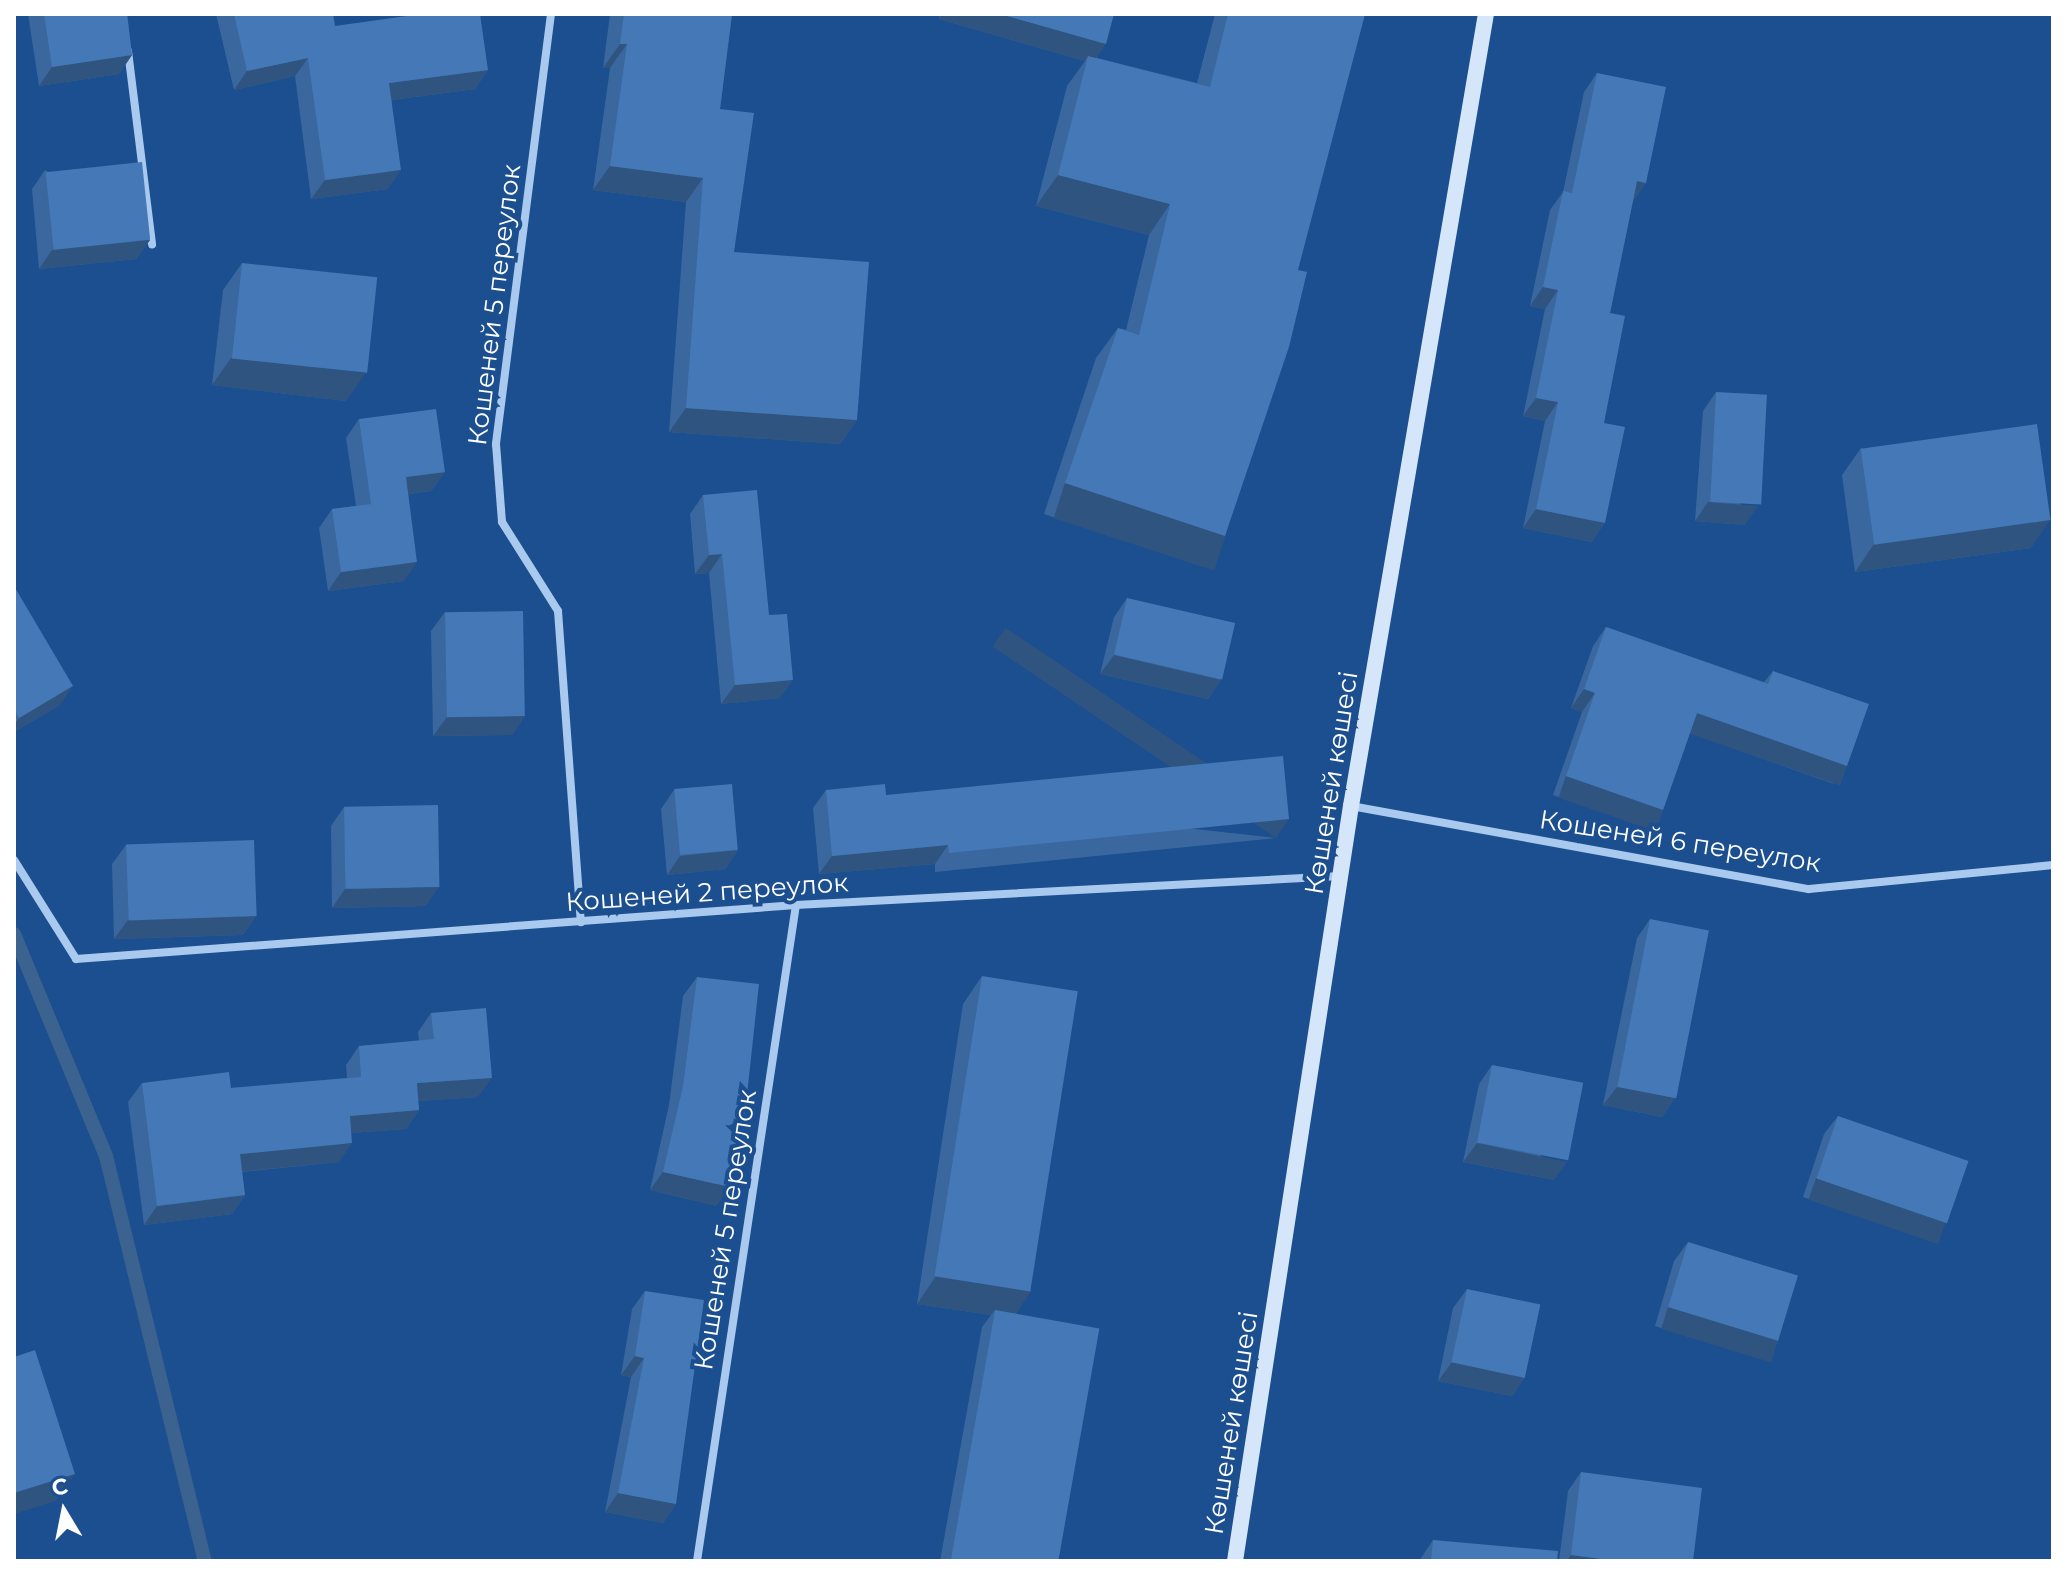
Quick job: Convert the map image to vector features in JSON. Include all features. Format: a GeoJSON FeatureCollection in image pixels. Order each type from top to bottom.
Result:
{"type":"FeatureCollection","features":[{"type":"Feature","properties":{"kind":"main road","name":"Көшеней көшесі"},"geometry":{"type":"LineString","coordinates":[[1235,1561],[1351,806],[1486,14]]}},
{"type":"Feature","properties":{"kind":"street","name":"Кошеней 5 переулок"},"geometry":{"type":"LineString","coordinates":[[551,14],[496,444],[502,522],[558,611],[581,922]]}},
{"type":"Feature","properties":{"kind":"street"},"geometry":{"type":"LineString","coordinates":[[127,45],[152,245]]}},
{"type":"Feature","properties":{"kind":"street","name":"Кошеней 6 переулок"},"geometry":{"type":"LineString","coordinates":[[1351,806],[1809,889],[2053,865]]}},
{"type":"Feature","properties":{"kind":"street","name":"Кошеней 2 переулок"},"geometry":{"type":"LineString","coordinates":[[14,860],[76,959],[796,905],[1341,876]]}},
{"type":"Feature","properties":{"kind":"street","name":"Кошеней 5 переулок"},"geometry":{"type":"LineString","coordinates":[[697,1561],[796,905]]}},
{"type":"Feature","properties":{"kind":"building"},"geometry":{"type":"Polygon","coordinates":[[[44,14],[127,14],[132,55],[52,67],[44,14]]]}},
{"type":"Feature","properties":{"kind":"building"},"geometry":{"type":"Polygon","coordinates":[[[234,14],[333,14],[335,26],[421,14],[480,14],[488,70],[389,83],[401,170],[325,180],[308,58],[247,71],[234,14]]]}},
{"type":"Feature","properties":{"kind":"building"},"geometry":{"type":"Polygon","coordinates":[[[624,14],[732,14],[720,109],[754,113],[734,252],[869,262],[857,420],[686,408],[703,178],[610,166],[627,44],[620,44],[624,14]]]}},
{"type":"Feature","properties":{"kind":"building"},"geometry":{"type":"Polygon","coordinates":[[[1000,14],[1114,14],[1106,44],[1000,14]]]}},
{"type":"Feature","properties":{"kind":"building"},"geometry":{"type":"Polygon","coordinates":[[[1228,14],[1365,14],[1298,270],[1307,272],[1289,347],[1225,536],[1065,483],[1118,328],[1139,335],[1170,204],[1058,175],[1088,56],[1210,87],[1228,14]]]}},
{"type":"Feature","properties":{"kind":"building"},"geometry":{"type":"Polygon","coordinates":[[[1597,73],[1666,87],[1646,183],[1637,181],[1610,313],[1625,316],[1604,423],[1625,427],[1605,523],[1536,509],[1558,402],[1536,398],[1558,290],[1543,287],[1563,191],[1572,193],[1597,73]]]}},
{"type":"Feature","properties":{"kind":"building"},"geometry":{"type":"Polygon","coordinates":[[[142,162],[150,240],[54,250],[46,172],[142,162]]]}},
{"type":"Feature","properties":{"kind":"building"},"geometry":{"type":"Polygon","coordinates":[[[242,263],[377,277],[367,373],[232,358],[242,263]]]}},
{"type":"Feature","properties":{"kind":"building"},"geometry":{"type":"Polygon","coordinates":[[[1716,392],[1767,395],[1761,505],[1710,502],[1716,392]]]}},
{"type":"Feature","properties":{"kind":"building"},"geometry":{"type":"Polygon","coordinates":[[[436,409],[445,472],[406,477],[417,562],[341,572],[332,509],[371,504],[359,419],[436,409]]]}},
{"type":"Feature","properties":{"kind":"building"},"geometry":{"type":"Polygon","coordinates":[[[2037,424],[2050,520],[1874,545],[1861,449],[2037,424]]]}},
{"type":"Feature","properties":{"kind":"building"},"geometry":{"type":"Polygon","coordinates":[[[757,490],[769,615],[787,614],[793,680],[735,685],[722,554],[709,555],[703,495],[757,490]]]}},
{"type":"Feature","properties":{"kind":"building"},"geometry":{"type":"Polygon","coordinates":[[[14,586],[73,686],[19,718],[14,709],[14,586]]]}},
{"type":"Feature","properties":{"kind":"building"},"geometry":{"type":"Polygon","coordinates":[[[1127,598],[1235,623],[1222,679],[1114,655],[1127,598]]]}},
{"type":"Feature","properties":{"kind":"building"},"geometry":{"type":"Polygon","coordinates":[[[523,611],[525,716],[447,717],[445,612],[523,611]]]}},
{"type":"Feature","properties":{"kind":"building"},"geometry":{"type":"Polygon","coordinates":[[[1606,627],[1768,684],[1773,671],[1869,704],[1847,766],[1697,713],[1663,810],[1566,776],[1595,693],[1584,689],[1606,627]]]}},
{"type":"Feature","properties":{"kind":"building"},"geometry":{"type":"Polygon","coordinates":[[[1283,756],[1289,819],[949,853],[948,845],[832,856],[826,790],[885,784],[886,795],[1283,756]]]}},
{"type":"Feature","properties":{"kind":"building"},"geometry":{"type":"Polygon","coordinates":[[[732,784],[738,850],[680,855],[674,789],[732,784]]]}},
{"type":"Feature","properties":{"kind":"building"},"geometry":{"type":"Polygon","coordinates":[[[438,805],[439,887],[345,889],[344,807],[438,805]]]}},
{"type":"Feature","properties":{"kind":"building"},"geometry":{"type":"Polygon","coordinates":[[[254,840],[257,916],[129,920],[126,844],[254,840]]]}},
{"type":"Feature","properties":{"kind":"building"},"geometry":{"type":"Polygon","coordinates":[[[1650,919],[1709,930],[1676,1098],[1617,1087],[1650,919]]]}},
{"type":"Feature","properties":{"kind":"building"},"geometry":{"type":"Polygon","coordinates":[[[982,976],[1078,991],[1030,1291],[934,1276],[982,976]]]}},
{"type":"Feature","properties":{"kind":"building"},"geometry":{"type":"Polygon","coordinates":[[[697,977],[759,984],[744,1123],[730,1187],[663,1172],[683,1086],[697,977]]]}},
{"type":"Feature","properties":{"kind":"building"},"geometry":{"type":"Polygon","coordinates":[[[486,1008],[492,1078],[417,1083],[419,1110],[350,1116],[352,1143],[240,1154],[245,1195],[157,1206],[142,1083],[229,1072],[231,1088],[361,1077],[359,1046],[434,1039],[431,1013],[486,1008]]]}},
{"type":"Feature","properties":{"kind":"building"},"geometry":{"type":"Polygon","coordinates":[[[1492,1065],[1583,1083],[1568,1160],[1477,1143],[1492,1065]]]}},
{"type":"Feature","properties":{"kind":"building"},"geometry":{"type":"Polygon","coordinates":[[[1838,1116],[1968,1161],[1947,1223],[1817,1178],[1838,1116]]]}},
{"type":"Feature","properties":{"kind":"building"},"geometry":{"type":"Polygon","coordinates":[[[1688,1242],[1798,1276],[1778,1341],[1668,1307],[1688,1242]]]}},
{"type":"Feature","properties":{"kind":"building"},"geometry":{"type":"Polygon","coordinates":[[[1467,1289],[1540,1305],[1525,1378],[1451,1362],[1467,1289]]]}},
{"type":"Feature","properties":{"kind":"building"},"geometry":{"type":"Polygon","coordinates":[[[645,1291],[704,1300],[676,1504],[618,1493],[644,1358],[635,1356],[645,1291]]]}},
{"type":"Feature","properties":{"kind":"building"},"geometry":{"type":"Polygon","coordinates":[[[995,1310],[1099,1328],[1058,1561],[951,1561],[995,1310]]]}},
{"type":"Feature","properties":{"kind":"building"},"geometry":{"type":"Polygon","coordinates":[[[35,1350],[75,1474],[14,1493],[14,1357],[35,1350]]]}},
{"type":"Feature","properties":{"kind":"building"},"geometry":{"type":"Polygon","coordinates":[[[1581,1472],[1702,1488],[1693,1561],[1617,1561],[1571,1555],[1581,1472]]]}},
{"type":"Feature","properties":{"kind":"building"},"geometry":{"type":"Polygon","coordinates":[[[1433,1540],[1558,1551],[1557,1561],[1431,1561],[1433,1540]]]}},
{"type":"Feature","properties":{"kind":"waterway"},"geometry":{"type":"LineString","coordinates":[[14,934],[106,1156],[205,1561]]}}]}
